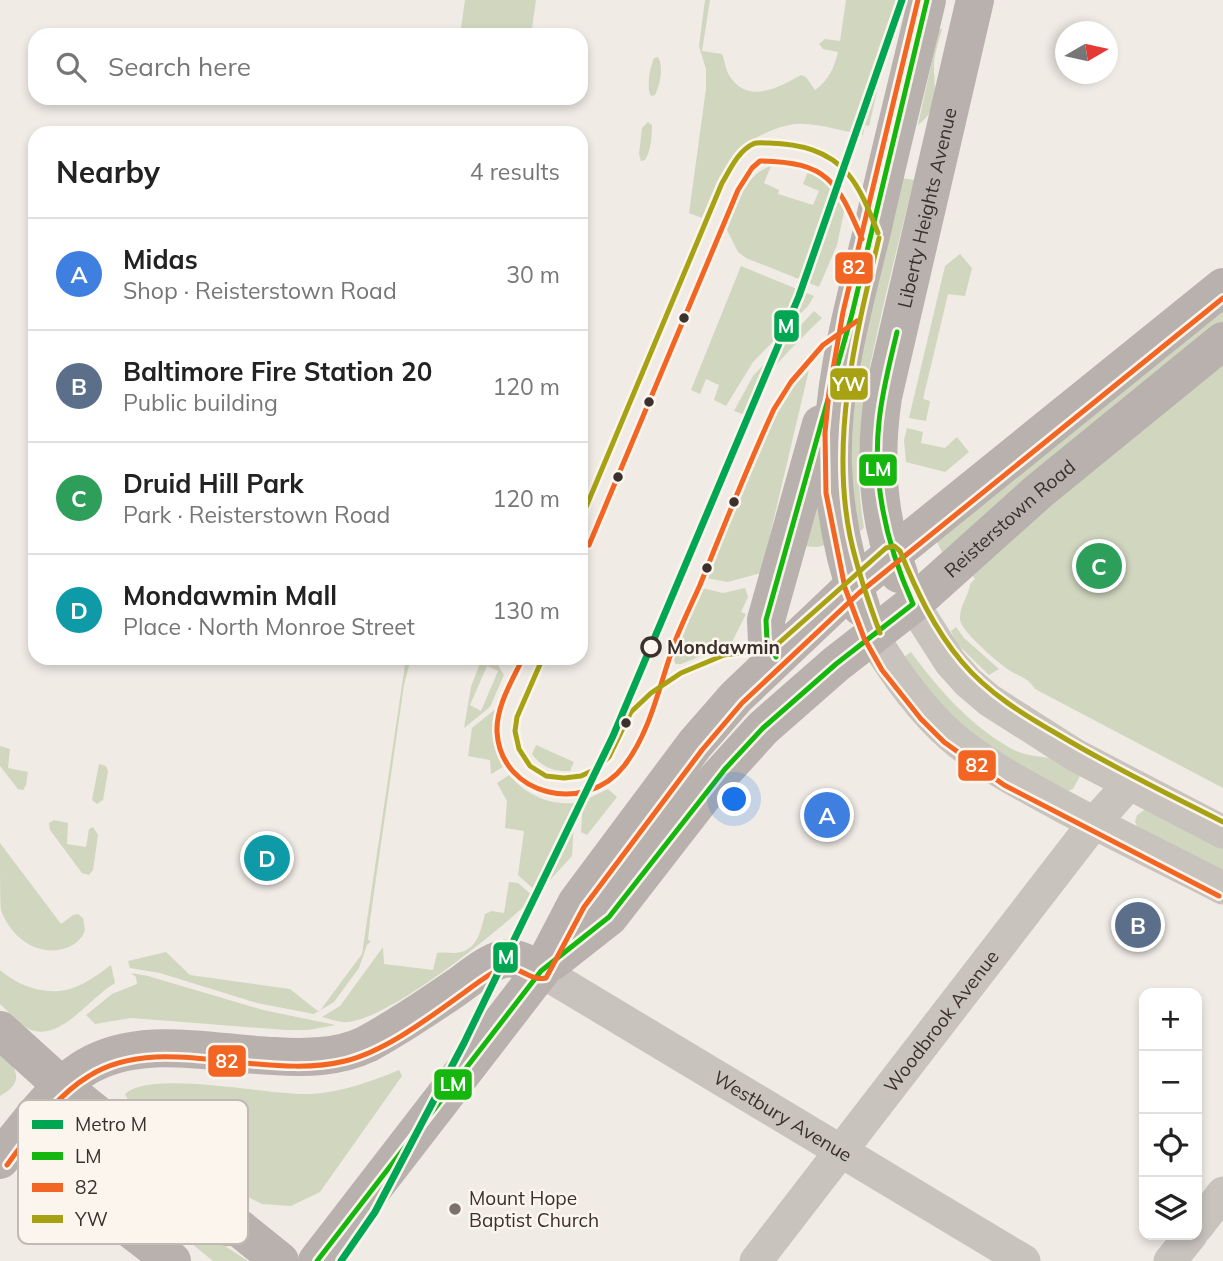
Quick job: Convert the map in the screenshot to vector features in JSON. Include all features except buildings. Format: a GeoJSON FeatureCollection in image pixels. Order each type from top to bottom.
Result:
{"type":"FeatureCollection","features":[{"type":"Feature","properties":{"kind":"main road"},"geometry":{"type":"LineString","coordinates":[[927,0],[852,314],[766,620],[767,641],[776,657],[853,586],[1223,287]]}},
{"type":"Feature","properties":{"kind":"main road","name":"Liberty Heights Avenue"},"geometry":{"type":"LineString","coordinates":[[913,604],[892,555],[879,487],[878,432],[883,397],[975,0]]}},
{"type":"Feature","properties":{"kind":"main road"},"geometry":{"type":"LineString","coordinates":[[852,314],[838,393],[833,464],[838,515],[853,586],[872,635]]}},
{"type":"Feature","properties":{"kind":"main road","name":"Reisterstown Road"},"geometry":{"type":"LineString","coordinates":[[541,971],[608,917],[713,783],[763,728],[872,635],[913,604],[1039,491],[1223,341]]}},
{"type":"Feature","properties":{"kind":"main road","name":"Reisterstown Road"},"geometry":{"type":"LineString","coordinates":[[317,1261],[541,971],[577,902],[695,744],[776,657]]}},
{"type":"Feature","properties":{"kind":"main road"},"geometry":{"type":"LineString","coordinates":[[48,1100],[85,1067],[136,1050],[175,1049],[295,1057],[338,1053],[365,1045],[497,960],[520,959],[541,971]]}},
{"type":"Feature","properties":{"kind":"main road"},"geometry":{"type":"LineString","coordinates":[[0,1030],[79,1100]]}},
{"type":"Feature","properties":{"kind":"main road"},"geometry":{"type":"LineString","coordinates":[[5,1142],[18,1129]]}},
{"type":"Feature","properties":{"kind":"main road"},"geometry":{"type":"LineString","coordinates":[[248,1235],[280,1261]]}},
{"type":"Feature","properties":{"kind":"main road"},"geometry":{"type":"LineString","coordinates":[[148,1244],[172,1261]]}},
{"type":"Feature","properties":{"kind":"street","name":"Liberty Heights Avenue"},"geometry":{"type":"LineString","coordinates":[[913,604],[950,662],[989,700],[1075,755],[1223,832]]}},
{"type":"Feature","properties":{"kind":"street"},"geometry":{"type":"LineString","coordinates":[[872,635],[908,689],[950,735],[1008,777],[1223,888]]}},
{"type":"Feature","properties":{"kind":"street","name":"Woodbrook Avenue"},"geometry":{"type":"LineString","coordinates":[[756,1261],[1094,823],[1129,784]]}},
{"type":"Feature","properties":{"kind":"street","name":"Westbury Avenue"},"geometry":{"type":"LineString","coordinates":[[541,971],[1024,1261]]}},
{"type":"Feature","properties":{"kind":"street"},"geometry":{"type":"LineString","coordinates":[[1202,1220],[1223,1193]]}},
{"type":"Feature","properties":{"kind":"street"},"geometry":{"type":"LineString","coordinates":[[1170,1261],[1187,1240]]}},
{"type":"Feature","properties":{"kind":"green space"},"geometry":{"type":"Polygon","coordinates":[[[465,0],[536,0],[532,28],[461,28],[465,0]]]}},
{"type":"Feature","properties":{"kind":"green space"},"geometry":{"type":"Polygon","coordinates":[[[705,0],[710,0],[702,51],[722,54],[728,72],[736,84],[754,92],[773,89],[801,75],[806,77],[815,90],[830,73],[838,52],[823,49],[819,44],[825,39],[840,41],[846,0],[898,0],[869,126],[865,125],[863,135],[799,124],[781,127],[754,139],[733,156],[713,191],[702,218],[689,213],[706,89],[706,69],[699,46],[705,0]]]}},
{"type":"Feature","properties":{"kind":"green space"},"geometry":{"type":"Polygon","coordinates":[[[939,29],[942,29],[934,63],[935,96],[926,118],[918,125],[939,29]]]}},
{"type":"Feature","properties":{"kind":"green space"},"geometry":{"type":"Polygon","coordinates":[[[658,57],[661,65],[660,81],[655,95],[651,96],[650,72],[654,58],[658,57]]]}},
{"type":"Feature","properties":{"kind":"green space"},"geometry":{"type":"Polygon","coordinates":[[[648,122],[652,125],[651,143],[645,160],[641,161],[639,154],[642,128],[648,122]]]}},
{"type":"Feature","properties":{"kind":"green space"},"geometry":{"type":"Polygon","coordinates":[[[771,166],[764,183],[779,190],[778,194],[813,205],[819,191],[803,184],[809,169],[830,185],[845,207],[837,245],[819,287],[746,258],[738,252],[727,230],[742,192],[754,176],[771,166]]]}},
{"type":"Feature","properties":{"kind":"green space"},"geometry":{"type":"Polygon","coordinates":[[[902,178],[914,180],[869,370],[859,447],[860,500],[864,528],[854,536],[849,408],[902,178]]]}},
{"type":"Feature","properties":{"kind":"green space"},"geometry":{"type":"Polygon","coordinates":[[[960,254],[972,268],[965,296],[948,294],[923,399],[930,401],[926,421],[909,418],[945,266],[960,254]]]}},
{"type":"Feature","properties":{"kind":"green space"},"geometry":{"type":"Polygon","coordinates":[[[741,266],[814,296],[808,306],[753,362],[726,406],[714,400],[719,385],[706,379],[700,394],[691,390],[741,266]]]}},
{"type":"Feature","properties":{"kind":"green space"},"geometry":{"type":"Polygon","coordinates":[[[1223,306],[1223,323],[942,552],[937,542],[1223,306]]]}},
{"type":"Feature","properties":{"kind":"green space"},"geometry":{"type":"Polygon","coordinates":[[[814,311],[822,318],[788,351],[760,387],[745,415],[734,411],[753,376],[814,311]]]}},
{"type":"Feature","properties":{"kind":"green space"},"geometry":{"type":"Polygon","coordinates":[[[1223,356],[1223,788],[1035,689],[983,649],[960,620],[970,584],[975,579],[972,575],[976,559],[1223,356]]]}},
{"type":"Feature","properties":{"kind":"green space"},"geometry":{"type":"Polygon","coordinates":[[[809,370],[761,573],[728,582],[706,578],[777,413],[793,387],[809,370]]]}},
{"type":"Feature","properties":{"kind":"green space"},"geometry":{"type":"Polygon","coordinates":[[[907,428],[923,432],[921,443],[945,448],[957,437],[969,452],[945,472],[906,462],[904,440],[907,428]]]}},
{"type":"Feature","properties":{"kind":"green space"},"geometry":{"type":"Polygon","coordinates":[[[815,479],[829,544],[818,547],[799,546],[815,479]]]}},
{"type":"Feature","properties":{"kind":"green space"},"geometry":{"type":"Polygon","coordinates":[[[702,588],[723,593],[745,588],[748,597],[741,612],[746,614],[731,644],[676,664],[673,659],[702,588]]]}},
{"type":"Feature","properties":{"kind":"green space"},"geometry":{"type":"Polygon","coordinates":[[[956,627],[964,638],[999,669],[989,675],[957,644],[951,631],[956,627]]]}},
{"type":"Feature","properties":{"kind":"green space"},"geometry":{"type":"Polygon","coordinates":[[[911,652],[945,694],[985,732],[1016,751],[1061,761],[1080,776],[1073,789],[1068,791],[1005,758],[962,728],[901,659],[911,652]]]}},
{"type":"Feature","properties":{"kind":"green space"},"geometry":{"type":"Polygon","coordinates":[[[405,665],[409,665],[370,920],[368,940],[371,941],[359,968],[334,1002],[320,1010],[362,954],[405,665]]]}},
{"type":"Feature","properties":{"kind":"green space"},"geometry":{"type":"Polygon","coordinates":[[[479,665],[498,665],[504,675],[490,707],[464,728],[471,687],[479,665]],[[487,666],[470,705],[481,711],[498,671],[487,666]]]}},
{"type":"Feature","properties":{"kind":"green space"},"geometry":{"type":"Polygon","coordinates":[[[498,707],[494,738],[503,767],[491,774],[490,760],[468,756],[472,728],[498,707]]]}},
{"type":"Feature","properties":{"kind":"green space"},"geometry":{"type":"Polygon","coordinates":[[[536,745],[574,762],[570,771],[559,771],[540,762],[532,754],[536,745]]]}},
{"type":"Feature","properties":{"kind":"green space"},"geometry":{"type":"Polygon","coordinates":[[[0,746],[10,749],[8,768],[28,772],[23,790],[18,789],[0,766],[0,746]]]}},
{"type":"Feature","properties":{"kind":"green space"},"geometry":{"type":"Polygon","coordinates":[[[99,764],[106,766],[108,771],[103,800],[97,804],[92,800],[99,764]]]}},
{"type":"Feature","properties":{"kind":"green space"},"geometry":{"type":"Polygon","coordinates":[[[509,775],[523,788],[539,797],[556,802],[575,803],[572,856],[538,893],[518,875],[524,831],[505,828],[507,801],[497,783],[509,775]]]}},
{"type":"Feature","properties":{"kind":"green space"},"geometry":{"type":"Polygon","coordinates":[[[608,789],[617,797],[587,835],[581,832],[583,801],[608,789]]]}},
{"type":"Feature","properties":{"kind":"green space"},"geometry":{"type":"Polygon","coordinates":[[[1147,808],[1223,844],[1223,873],[1138,828],[1135,822],[1137,815],[1147,808]]]}},
{"type":"Feature","properties":{"kind":"green space"},"geometry":{"type":"Polygon","coordinates":[[[54,820],[68,823],[67,844],[86,847],[89,829],[93,827],[98,835],[93,870],[89,875],[82,873],[50,830],[49,823],[54,820]]]}},
{"type":"Feature","properties":{"kind":"green space"},"geometry":{"type":"Polygon","coordinates":[[[0,843],[61,924],[73,915],[78,914],[83,918],[85,930],[75,943],[55,950],[35,947],[18,936],[5,920],[1,910],[0,843]]]}},
{"type":"Feature","properties":{"kind":"green space"},"geometry":{"type":"Polygon","coordinates":[[[509,882],[518,883],[534,897],[445,970],[418,989],[368,1017],[345,1022],[322,1017],[340,1006],[383,947],[384,964],[433,970],[437,953],[455,953],[469,949],[477,940],[485,914],[492,911],[504,913],[509,882]]]}},
{"type":"Feature","properties":{"kind":"green space"},"geometry":{"type":"Polygon","coordinates":[[[166,952],[190,975],[290,989],[318,1011],[314,1014],[257,1003],[160,973],[130,968],[128,961],[166,952]]]}},
{"type":"Feature","properties":{"kind":"green space"},"geometry":{"type":"Polygon","coordinates":[[[111,965],[115,983],[74,1017],[52,1030],[41,1032],[29,1029],[0,1004],[0,970],[27,986],[58,991],[82,984],[111,965]]]}},
{"type":"Feature","properties":{"kind":"green space"},"geometry":{"type":"Polygon","coordinates":[[[131,973],[263,1010],[336,1025],[308,1030],[286,1030],[131,1018],[95,1024],[86,1015],[112,994],[137,984],[136,977],[131,973]]]}},
{"type":"Feature","properties":{"kind":"green space"},"geometry":{"type":"Polygon","coordinates":[[[0,1049],[14,1067],[16,1079],[14,1085],[0,1096],[0,1049]]]}},
{"type":"Feature","properties":{"kind":"green space"},"geometry":{"type":"Polygon","coordinates":[[[399,1070],[402,1076],[320,1192],[291,1206],[262,1204],[248,1196],[248,1100],[128,1100],[125,1094],[139,1087],[185,1084],[311,1094],[356,1086],[399,1070]]]}},
{"type":"Feature","properties":{"kind":"green space"},"geometry":{"type":"Polygon","coordinates":[[[192,1244],[222,1244],[248,1261],[213,1261],[192,1244]]]}},
{"type":"Feature","properties":{"kind":"metro line","name":"M"},"geometry":{"type":"LineString","coordinates":[[341,1261],[375,1212],[464,1043],[613,736],[799,296],[902,0]]}},
{"type":"Feature","properties":{"kind":"transit line","name":"82"},"geometry":{"type":"LineString","coordinates":[[918,0],[843,312],[829,392],[825,433],[826,493],[845,588],[864,638],[882,670],[921,719],[944,742],[1004,785],[1219,896]]}},
{"type":"Feature","properties":{"kind":"transit line","name":"LM"},"geometry":{"type":"LineString","coordinates":[[776,657],[767,641],[766,620],[852,314],[927,0]]}},
{"type":"Feature","properties":{"kind":"transit line","name":"YW"},"geometry":{"type":"LineString","coordinates":[[588,502],[722,183],[743,151],[756,143],[780,144],[802,147],[831,159],[848,174],[857,188],[878,233]]}},
{"type":"Feature","properties":{"kind":"transit line","name":"82"},"geometry":{"type":"LineString","coordinates":[[589,545],[738,190],[752,168],[760,161],[783,162],[816,171],[837,189],[862,239]]}},
{"type":"Feature","properties":{"kind":"transit line","name":"YW"},"geometry":{"type":"LineString","coordinates":[[879,238],[854,348],[844,424],[843,461],[850,536],[880,633]]}},
{"type":"Feature","properties":{"kind":"transit line","name":"82"},"geometry":{"type":"LineString","coordinates":[[59,1100],[77,1084],[107,1067],[145,1058],[185,1057],[283,1066],[345,1061],[392,1041],[500,969],[513,969],[535,978],[546,978],[584,907],[702,750],[742,703],[859,593],[1223,298]]}},
{"type":"Feature","properties":{"kind":"transit line","name":"82"},"geometry":{"type":"LineString","coordinates":[[520,665],[505,694],[497,722],[502,754],[513,772],[529,784],[548,792],[568,794],[589,790],[608,781],[624,766],[642,737],[679,632],[774,409],[791,382],[823,345],[857,321]]}},
{"type":"Feature","properties":{"kind":"transit line","name":"LM"},"geometry":{"type":"LineString","coordinates":[[897,332],[880,410],[878,469],[889,538],[913,604]]}},
{"type":"Feature","properties":{"kind":"transit line","name":"YW"},"geometry":{"type":"LineString","coordinates":[[540,665],[517,717],[515,731],[519,749],[530,766],[546,776],[581,776],[596,769],[609,757],[631,712],[651,693],[681,673],[724,655],[772,649],[886,548],[894,546],[900,551],[934,623],[962,662],[983,684],[1020,711],[1079,747],[1223,822]]}},
{"type":"Feature","properties":{"kind":"transit line","name":"LM"},"geometry":{"type":"LineString","coordinates":[[317,1261],[541,971],[609,917],[725,769],[763,728],[836,664],[913,604]]}},
{"type":"Feature","properties":{"kind":"transit line","name":"82"},"geometry":{"type":"LineString","coordinates":[[7,1165],[18,1150]]}},
{"type":"Feature","properties":{"kind":"place","name":"Druid Hill Park"},"geometry":{"type":"Point","coordinates":[1099,566]}},
{"type":"Feature","properties":{"kind":"place","name":"Mondawmin"},"geometry":{"type":"Point","coordinates":[651,647]}},
{"type":"Feature","properties":{"kind":"place","name":"Midas"},"geometry":{"type":"Point","coordinates":[827,815]}},
{"type":"Feature","properties":{"kind":"place","name":"Mondawmin Mall"},"geometry":{"type":"Point","coordinates":[267,858]}},
{"type":"Feature","properties":{"kind":"place","name":"Baltimore Fire Station 20"},"geometry":{"type":"Point","coordinates":[1138,925]}},
{"type":"Feature","properties":{"kind":"place","name":"Mount Hope Baptist Church"},"geometry":{"type":"Point","coordinates":[455,1209]}}]}
